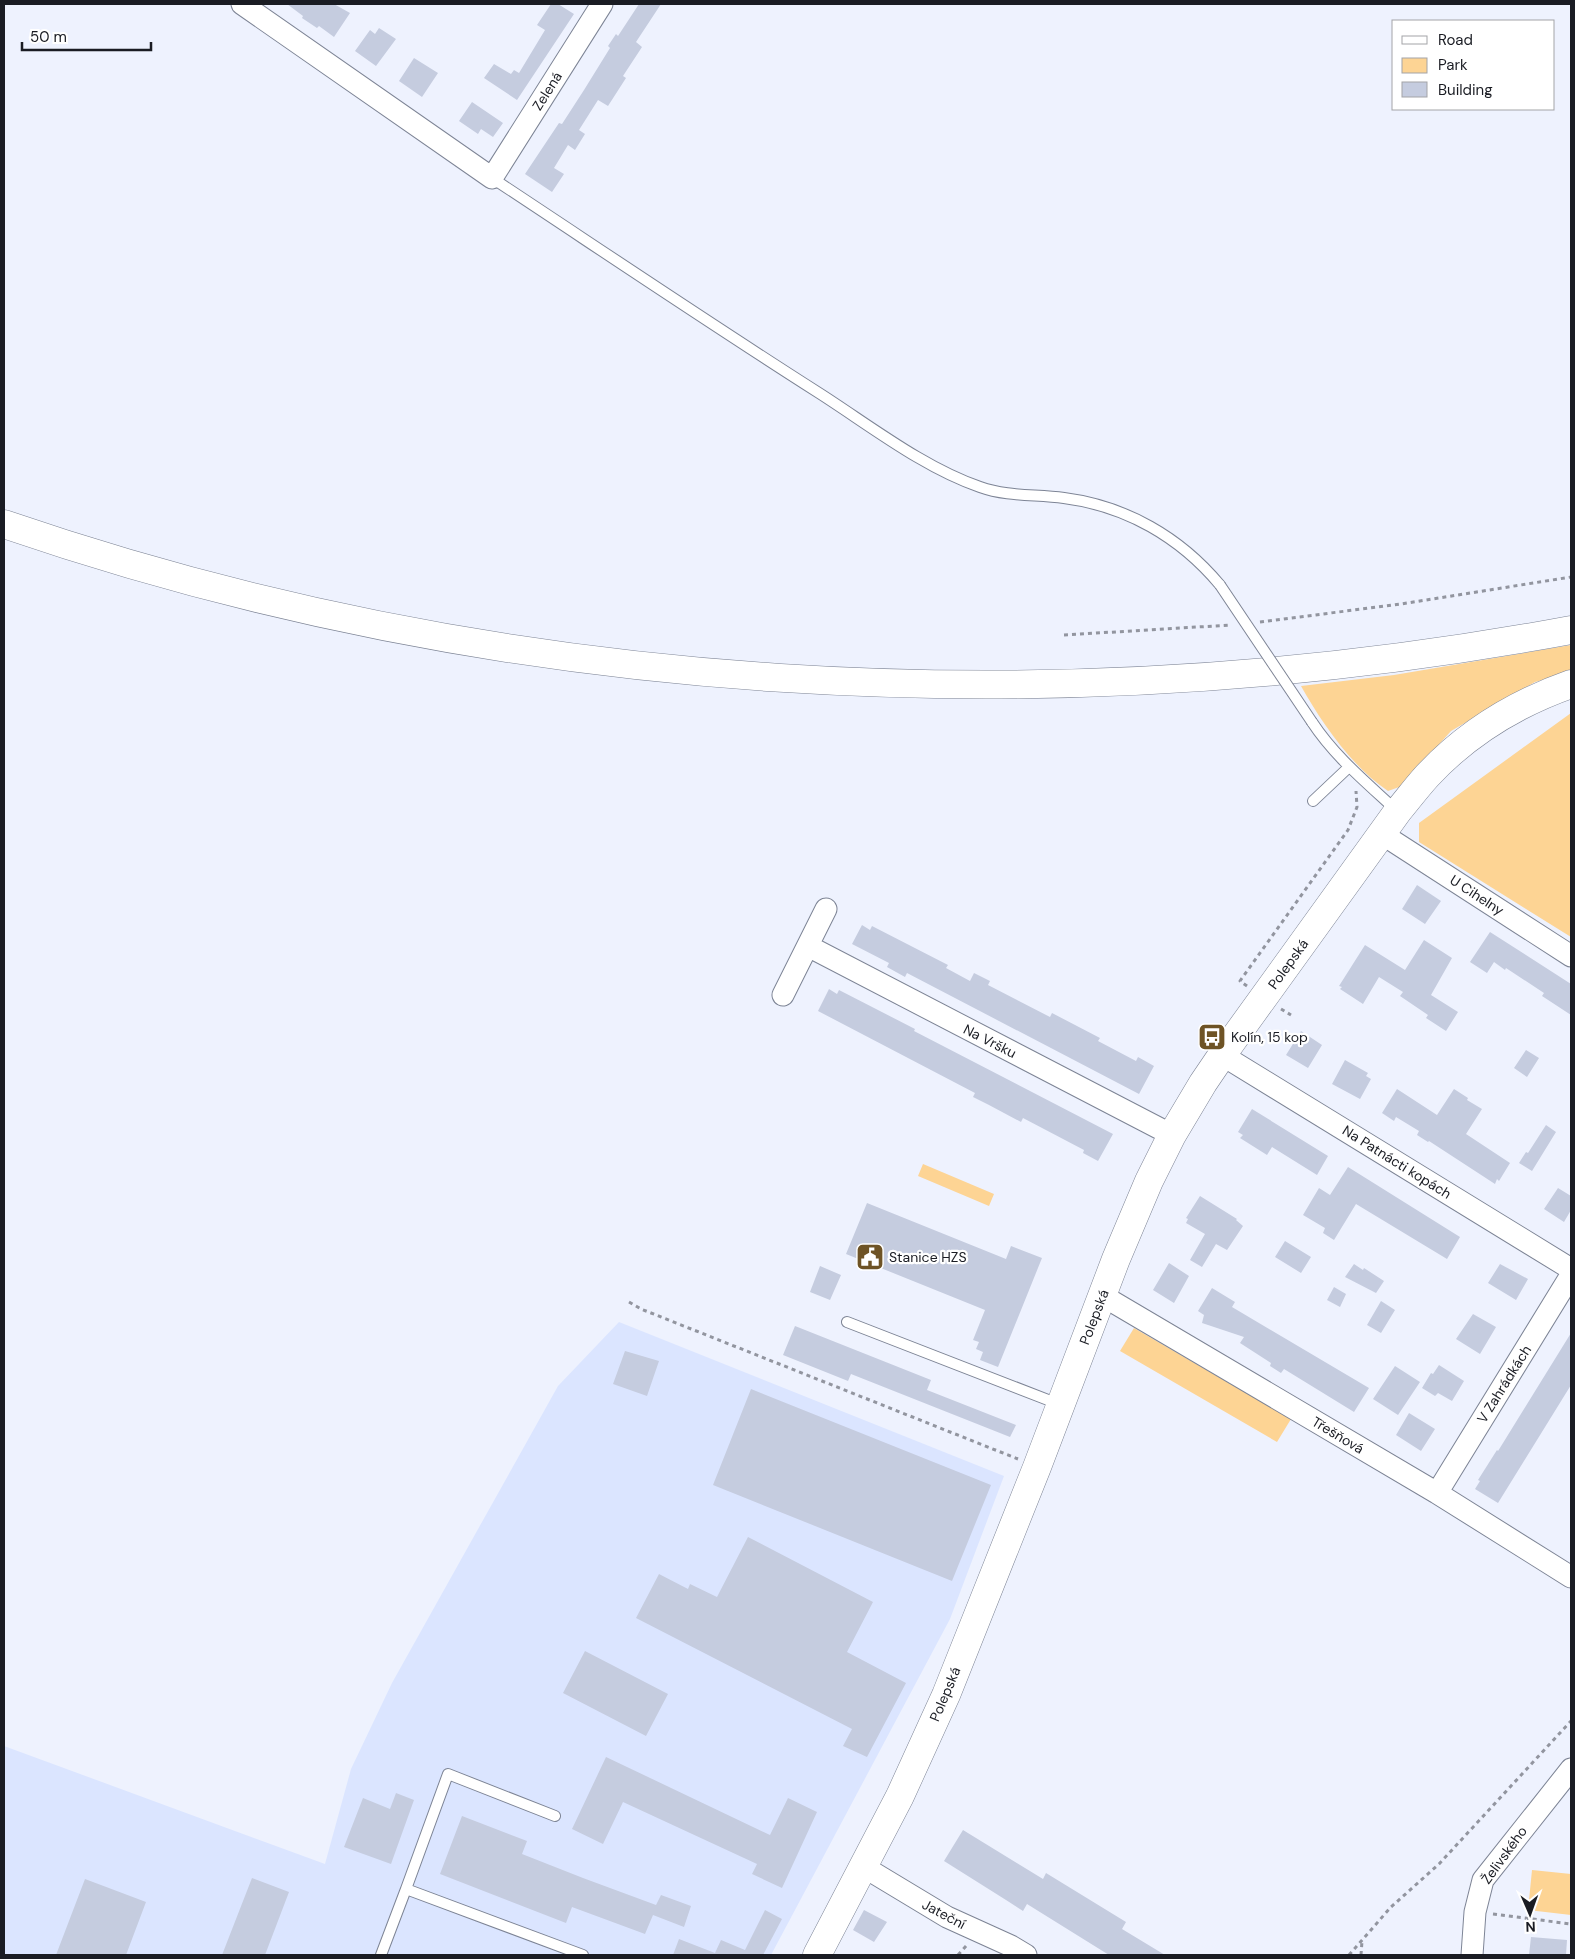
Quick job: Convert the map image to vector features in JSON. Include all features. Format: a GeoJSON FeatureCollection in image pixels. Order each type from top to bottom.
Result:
{"type":"FeatureCollection","features":[{"type":"Feature","properties":{"kind":"main road"},"geometry":{"type":"LineString","coordinates":[[4,524],[122,562],[192,581],[324,614],[412,632],[608,662],[805,680],[969,685],[1171,680],[1316,668],[1391,659],[1571,630]]}},
{"type":"Feature","properties":{"kind":"main road","name":"Polepská"},"geometry":{"type":"LineString","coordinates":[[817,1955],[864,1867],[946,1695],[1037,1467],[1116,1259],[1149,1181],[1172,1135],[1222,1055],[1398,811],[1428,775],[1469,737],[1516,707],[1571,684]]}},
{"type":"Feature","properties":{"kind":"street","name":"Zelená"},"geometry":{"type":"LineString","coordinates":[[492,178],[602,4]]}},
{"type":"Feature","properties":{"kind":"street"},"geometry":{"type":"LineString","coordinates":[[252,7],[492,178]]}},
{"type":"Feature","properties":{"kind":"street","name":"U Cihelny"},"geometry":{"type":"LineString","coordinates":[[1382,834],[1571,956]]}},
{"type":"Feature","properties":{"kind":"street"},"geometry":{"type":"LineString","coordinates":[[784,995],[826,909]]}},
{"type":"Feature","properties":{"kind":"street","name":"Na Vršku"},"geometry":{"type":"LineString","coordinates":[[808,946],[1172,1135]]}},
{"type":"Feature","properties":{"kind":"street","name":"Na Patnácti kopách"},"geometry":{"type":"LineString","coordinates":[[1222,1055],[1571,1269]]}},
{"type":"Feature","properties":{"kind":"street","name":"V Zahrádkách"},"geometry":{"type":"LineString","coordinates":[[1437,1493],[1571,1274]]}},
{"type":"Feature","properties":{"kind":"street","name":"Třešňová"},"geometry":{"type":"LineString","coordinates":[[1103,1296],[1437,1493],[1571,1577]]}},
{"type":"Feature","properties":{"kind":"street","name":"Želivského"},"geometry":{"type":"LineString","coordinates":[[1472,1955],[1475,1912],[1483,1880],[1571,1769]]}},
{"type":"Feature","properties":{"kind":"street","name":"Jateční"},"geometry":{"type":"LineString","coordinates":[[864,1867],[947,1918],[1026,1955]]}},
{"type":"Feature","properties":{"kind":"lane"},"geometry":{"type":"LineString","coordinates":[[492,178],[767,360],[927,462],[965,482],[993,491],[1020,496],[1047,496],[1082,501],[1127,515],[1174,541],[1202,565],[1220,585],[1323,738],[1349,767],[1398,811]]}},
{"type":"Feature","properties":{"kind":"lane"},"geometry":{"type":"LineString","coordinates":[[1313,800],[1349,767]]}},
{"type":"Feature","properties":{"kind":"lane"},"geometry":{"type":"LineString","coordinates":[[847,1322],[1061,1405]]}},
{"type":"Feature","properties":{"kind":"lane"},"geometry":{"type":"LineString","coordinates":[[381,1955],[448,1774],[555,1816]]}},
{"type":"Feature","properties":{"kind":"lane"},"geometry":{"type":"LineString","coordinates":[[406,1889],[583,1955]]}},
{"type":"Feature","properties":{"kind":"path"},"geometry":{"type":"LineString","coordinates":[[1255,622],[1401,604],[1571,577]]}},
{"type":"Feature","properties":{"kind":"path"},"geometry":{"type":"LineString","coordinates":[[1064,635],[1235,624]]}},
{"type":"Feature","properties":{"kind":"path"},"geometry":{"type":"LineString","coordinates":[[1291,1015],[1240,982],[1352,822],[1357,798],[1354,779],[1349,767]]}},
{"type":"Feature","properties":{"kind":"path"},"geometry":{"type":"LineString","coordinates":[[629,1302],[641,1309],[1037,1467]]}},
{"type":"Feature","properties":{"kind":"path"},"geometry":{"type":"LineString","coordinates":[[1349,1955],[1391,1907],[1439,1864],[1571,1721]]}},
{"type":"Feature","properties":{"kind":"path"},"geometry":{"type":"LineString","coordinates":[[1475,1912],[1570,1924],[1571,1928]]}},
{"type":"Feature","properties":{"kind":"path"},"geometry":{"type":"LineString","coordinates":[[1361,1955],[1362,1941]]}},
{"type":"Feature","properties":{"kind":"path"},"geometry":{"type":"LineString","coordinates":[[958,1955],[968,1945]]}},
{"type":"Feature","properties":{"kind":"shaded area"},"geometry":{"type":"Polygon","coordinates":[[[619,1322],[1004,1476],[950,1619],[771,1955],[4,1955],[4,1746],[325,1864],[351,1769],[392,1683],[558,1386],[619,1322]]]}},
{"type":"Feature","properties":{"kind":"green space"},"geometry":{"type":"Polygon","coordinates":[[[1571,645],[1571,672],[1535,682],[1451,731],[1402,786],[1388,791],[1362,770],[1350,757],[1328,729],[1301,686],[1394,675],[1571,645]]]}},
{"type":"Feature","properties":{"kind":"green space"},"geometry":{"type":"Polygon","coordinates":[[[1571,713],[1571,937],[1419,842],[1419,823],[1571,713]]]}},
{"type":"Feature","properties":{"kind":"green space"},"geometry":{"type":"Polygon","coordinates":[[[923,1164],[994,1194],[989,1206],[918,1176],[923,1164]]]}},
{"type":"Feature","properties":{"kind":"green space"},"geometry":{"type":"Polygon","coordinates":[[[1134,1328],[1291,1419],[1277,1442],[1120,1351],[1134,1328]]]}},
{"type":"Feature","properties":{"kind":"green space"},"geometry":{"type":"Polygon","coordinates":[[[1532,1870],[1571,1874],[1571,1915],[1528,1910],[1532,1870]]]}},
{"type":"Feature","properties":{"kind":"building"},"geometry":{"type":"Polygon","coordinates":[[[287,4],[334,4],[350,13],[334,37],[319,26],[317,28],[302,18],[303,16],[287,4]]]}},
{"type":"Feature","properties":{"kind":"building"},"geometry":{"type":"Polygon","coordinates":[[[551,4],[558,4],[574,14],[517,100],[484,78],[494,64],[511,74],[514,70],[519,73],[545,30],[537,25],[551,4]]]}},
{"type":"Feature","properties":{"kind":"building"},"geometry":{"type":"Polygon","coordinates":[[[639,4],[661,4],[636,42],[642,47],[623,76],[626,78],[608,106],[598,100],[579,130],[585,134],[575,150],[568,145],[554,168],[564,174],[552,192],[525,174],[559,123],[562,124],[610,48],[608,46],[616,34],[618,36],[639,4]]]}},
{"type":"Feature","properties":{"kind":"building"},"geometry":{"type":"Polygon","coordinates":[[[379,28],[396,39],[376,66],[355,51],[370,30],[375,34],[379,28]]]}},
{"type":"Feature","properties":{"kind":"building"},"geometry":{"type":"Polygon","coordinates":[[[414,58],[438,73],[422,97],[399,81],[414,58]]]}},
{"type":"Feature","properties":{"kind":"building"},"geometry":{"type":"Polygon","coordinates":[[[472,102],[503,123],[493,137],[481,129],[478,134],[459,121],[472,102]]]}},
{"type":"Feature","properties":{"kind":"building"},"geometry":{"type":"Polygon","coordinates":[[[1417,885],[1441,901],[1425,924],[1402,909],[1417,885]]]}},
{"type":"Feature","properties":{"kind":"building"},"geometry":{"type":"Polygon","coordinates":[[[862,925],[870,930],[872,926],[948,965],[946,968],[970,981],[974,973],[990,981],[988,985],[1050,1017],[1052,1013],[1100,1038],[1098,1041],[1136,1061],[1138,1057],[1154,1066],[1139,1094],[907,973],[905,977],[887,967],[889,963],[852,944],[862,925]]]}},
{"type":"Feature","properties":{"kind":"building"},"geometry":{"type":"Polygon","coordinates":[[[1490,932],[1571,984],[1571,1015],[1542,996],[1544,993],[1506,968],[1505,970],[1494,962],[1487,973],[1470,962],[1490,932]]]}},
{"type":"Feature","properties":{"kind":"building"},"geometry":{"type":"Polygon","coordinates":[[[1424,940],[1452,958],[1431,995],[1458,1012],[1446,1031],[1426,1018],[1428,1015],[1400,996],[1403,992],[1379,977],[1363,1004],[1340,989],[1342,987],[1339,986],[1365,945],[1405,970],[1424,940]]]}},
{"type":"Feature","properties":{"kind":"building"},"geometry":{"type":"Polygon","coordinates":[[[829,989],[837,994],[839,990],[1113,1134],[1098,1161],[1083,1153],[1084,1150],[1023,1118],[1021,1122],[973,1097],[975,1093],[818,1011],[829,989]]]}},
{"type":"Feature","properties":{"kind":"building"},"geometry":{"type":"Polygon","coordinates":[[[1301,1031],[1322,1045],[1308,1068],[1286,1055],[1301,1031]]]}},
{"type":"Feature","properties":{"kind":"building"},"geometry":{"type":"Polygon","coordinates":[[[1526,1050],[1539,1058],[1527,1077],[1514,1068],[1526,1050]]]}},
{"type":"Feature","properties":{"kind":"building"},"geometry":{"type":"Polygon","coordinates":[[[1345,1060],[1368,1073],[1366,1076],[1371,1079],[1360,1099],[1332,1084],[1345,1060]]]}},
{"type":"Feature","properties":{"kind":"building"},"geometry":{"type":"Polygon","coordinates":[[[1397,1089],[1437,1115],[1454,1089],[1482,1109],[1466,1134],[1510,1163],[1499,1181],[1497,1179],[1495,1184],[1417,1135],[1419,1131],[1396,1117],[1394,1121],[1382,1113],[1397,1089]]]}},
{"type":"Feature","properties":{"kind":"building"},"geometry":{"type":"Polygon","coordinates":[[[1252,1109],[1328,1156],[1317,1175],[1272,1147],[1267,1155],[1240,1138],[1243,1135],[1238,1132],[1252,1109]]]}},
{"type":"Feature","properties":{"kind":"building"},"geometry":{"type":"Polygon","coordinates":[[[1546,1125],[1556,1132],[1532,1171],[1519,1163],[1526,1152],[1528,1153],[1546,1125]]]}},
{"type":"Feature","properties":{"kind":"building"},"geometry":{"type":"Polygon","coordinates":[[[1348,1167],[1460,1237],[1447,1259],[1356,1204],[1334,1240],[1323,1233],[1325,1228],[1303,1215],[1319,1188],[1330,1195],[1348,1167]]]}},
{"type":"Feature","properties":{"kind":"building"},"geometry":{"type":"Polygon","coordinates":[[[1558,1188],[1571,1196],[1571,1210],[1564,1222],[1544,1209],[1558,1188]]]}},
{"type":"Feature","properties":{"kind":"building"},"geometry":{"type":"Polygon","coordinates":[[[1200,1196],[1237,1219],[1243,1226],[1227,1250],[1216,1244],[1202,1267],[1190,1260],[1205,1234],[1186,1223],[1188,1219],[1186,1218],[1200,1196]]]}},
{"type":"Feature","properties":{"kind":"building"},"geometry":{"type":"Polygon","coordinates":[[[867,1203],[1006,1259],[1011,1246],[1042,1258],[998,1367],[980,1360],[983,1352],[976,1349],[979,1342],[973,1340],[985,1310],[846,1254],[867,1203]]]}},
{"type":"Feature","properties":{"kind":"building"},"geometry":{"type":"Polygon","coordinates":[[[1285,1241],[1311,1257],[1301,1273],[1275,1257],[1285,1241]]]}},
{"type":"Feature","properties":{"kind":"building"},"geometry":{"type":"Polygon","coordinates":[[[1169,1263],[1189,1276],[1174,1303],[1153,1290],[1169,1263]]]}},
{"type":"Feature","properties":{"kind":"building"},"geometry":{"type":"Polygon","coordinates":[[[1354,1264],[1384,1281],[1376,1293],[1345,1277],[1354,1264]]]}},
{"type":"Feature","properties":{"kind":"building"},"geometry":{"type":"Polygon","coordinates":[[[1500,1264],[1528,1279],[1516,1300],[1488,1283],[1500,1264]]]}},
{"type":"Feature","properties":{"kind":"building"},"geometry":{"type":"Polygon","coordinates":[[[820,1266],[841,1275],[830,1300],[810,1292],[820,1266]]]}},
{"type":"Feature","properties":{"kind":"building"},"geometry":{"type":"Polygon","coordinates":[[[1334,1287],[1346,1294],[1340,1307],[1327,1300],[1334,1287]]]}},
{"type":"Feature","properties":{"kind":"building"},"geometry":{"type":"Polygon","coordinates":[[[1212,1288],[1235,1302],[1232,1307],[1369,1388],[1354,1412],[1284,1369],[1281,1373],[1270,1366],[1271,1363],[1240,1343],[1244,1337],[1202,1323],[1204,1315],[1198,1311],[1212,1288]]]}},
{"type":"Feature","properties":{"kind":"building"},"geometry":{"type":"Polygon","coordinates":[[[1381,1301],[1395,1310],[1381,1333],[1367,1325],[1381,1301]]]}},
{"type":"Feature","properties":{"kind":"building"},"geometry":{"type":"Polygon","coordinates":[[[1473,1314],[1496,1327],[1480,1354],[1456,1339],[1473,1314]]]}},
{"type":"Feature","properties":{"kind":"building"},"geometry":{"type":"Polygon","coordinates":[[[795,1326],[931,1380],[927,1390],[1016,1425],[1010,1437],[851,1374],[848,1381],[783,1355],[795,1326]]]}},
{"type":"Feature","properties":{"kind":"building"},"geometry":{"type":"Polygon","coordinates":[[[1571,1333],[1571,1385],[1498,1503],[1475,1489],[1480,1481],[1478,1480],[1571,1333]]]}},
{"type":"Feature","properties":{"kind":"building"},"geometry":{"type":"Polygon","coordinates":[[[625,1351],[659,1361],[647,1396],[613,1384],[625,1351]]]}},
{"type":"Feature","properties":{"kind":"building"},"geometry":{"type":"Polygon","coordinates":[[[1439,1365],[1464,1381],[1452,1401],[1438,1393],[1435,1396],[1422,1388],[1431,1373],[1433,1374],[1439,1365]]]}},
{"type":"Feature","properties":{"kind":"building"},"geometry":{"type":"Polygon","coordinates":[[[1395,1366],[1420,1382],[1398,1415],[1373,1399],[1395,1366]]]}},
{"type":"Feature","properties":{"kind":"building"},"geometry":{"type":"Polygon","coordinates":[[[751,1389],[991,1485],[952,1581],[713,1485],[751,1389]]]}},
{"type":"Feature","properties":{"kind":"building"},"geometry":{"type":"Polygon","coordinates":[[[1409,1413],[1435,1429],[1421,1451],[1396,1435],[1409,1413]]]}},
{"type":"Feature","properties":{"kind":"building"},"geometry":{"type":"Polygon","coordinates":[[[748,1537],[873,1602],[847,1652],[906,1683],[867,1757],[843,1746],[852,1729],[636,1618],[659,1574],[688,1589],[690,1584],[717,1597],[748,1537]]]}},
{"type":"Feature","properties":{"kind":"building"},"geometry":{"type":"Polygon","coordinates":[[[585,1651],[668,1694],[646,1736],[563,1693],[585,1651]]]}},
{"type":"Feature","properties":{"kind":"building"},"geometry":{"type":"Polygon","coordinates":[[[606,1757],[770,1835],[788,1798],[817,1812],[782,1888],[752,1874],[757,1864],[623,1802],[603,1844],[572,1829],[606,1757]]]}},
{"type":"Feature","properties":{"kind":"building"},"geometry":{"type":"Polygon","coordinates":[[[396,1793],[414,1800],[391,1864],[344,1847],[363,1798],[390,1809],[396,1793]]]}},
{"type":"Feature","properties":{"kind":"building"},"geometry":{"type":"Polygon","coordinates":[[[462,1816],[527,1841],[522,1854],[583,1878],[656,1905],[661,1895],[691,1906],[684,1927],[653,1915],[645,1934],[572,1907],[566,1923],[440,1874],[462,1816]]]}},
{"type":"Feature","properties":{"kind":"building"},"geometry":{"type":"Polygon","coordinates":[[[963,1830],[1043,1879],[1046,1873],[1126,1922],[1122,1929],[1165,1955],[1109,1955],[1027,1904],[1023,1911],[944,1861],[963,1830]]]}},
{"type":"Feature","properties":{"kind":"building"},"geometry":{"type":"Polygon","coordinates":[[[252,1878],[289,1892],[265,1955],[222,1955],[252,1878]]]}},
{"type":"Feature","properties":{"kind":"building"},"geometry":{"type":"Polygon","coordinates":[[[85,1879],[146,1902],[126,1955],[56,1955],[85,1879]]]}},
{"type":"Feature","properties":{"kind":"building"},"geometry":{"type":"Polygon","coordinates":[[[765,1910],[782,1919],[763,1955],[673,1955],[679,1939],[715,1953],[721,1940],[745,1950],[765,1910]]]}},
{"type":"Feature","properties":{"kind":"building"},"geometry":{"type":"Polygon","coordinates":[[[864,1910],[887,1922],[874,1942],[853,1930],[864,1910]]]}},
{"type":"Feature","properties":{"kind":"building"},"geometry":{"type":"Polygon","coordinates":[[[1531,1937],[1567,1940],[1566,1955],[1529,1955],[1531,1937]]]}},
{"type":"Feature","properties":{"kind":"place","name":"Kolín, 15 kop"},"geometry":{"type":"Point","coordinates":[1212,1037]}},
{"type":"Feature","properties":{"kind":"place","name":"Stanice HZS"},"geometry":{"type":"Point","coordinates":[870,1257]}}]}
